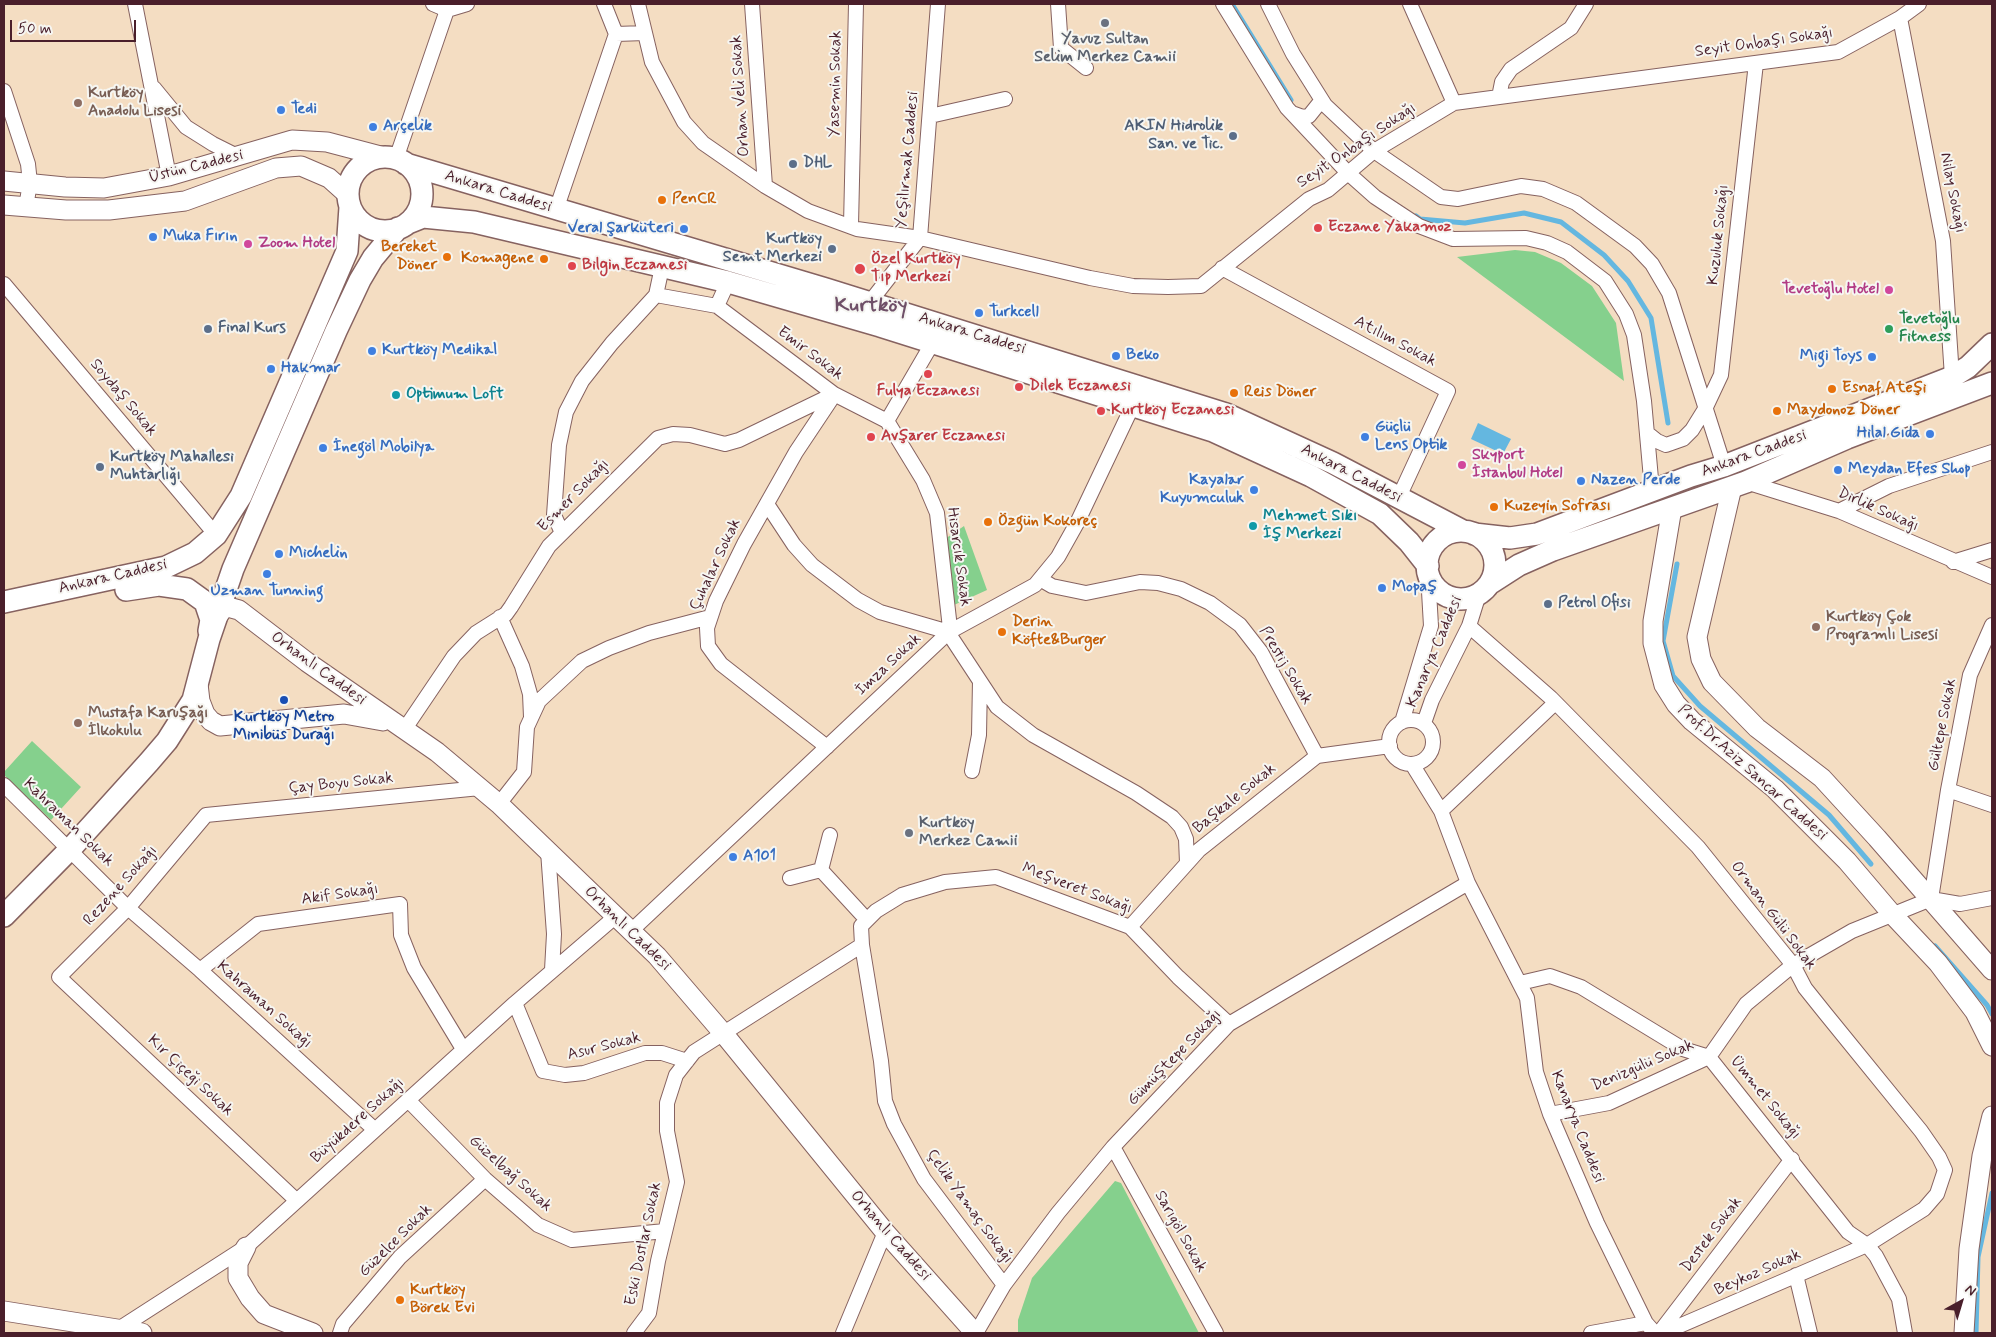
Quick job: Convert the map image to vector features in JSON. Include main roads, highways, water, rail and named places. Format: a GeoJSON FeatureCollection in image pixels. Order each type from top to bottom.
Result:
{"type":"FeatureCollection","features":[{"type":"Feature","properties":{"kind":"main road"},"geometry":{"type":"LineString","coordinates":[[4,916],[167,741],[193,700],[212,630],[233,569],[336,331],[364,273],[403,225],[420,204],[419,182],[396,160],[373,159],[358,169],[349,184],[349,201],[364,225],[387,231],[403,225]]}},
{"type":"Feature","properties":{"kind":"main road","name":"Ankara Caddesi"},"geometry":{"type":"LineString","coordinates":[[396,160],[556,210],[870,302],[1226,414],[1333,463],[1469,533],[1510,538],[1537,534],[1652,490],[1724,466],[1952,377],[1968,367],[1992,344]]}},
{"type":"Feature","properties":{"kind":"main road","name":"Ankara Caddesi"},"geometry":{"type":"LineString","coordinates":[[4,602],[166,566],[195,553],[216,536],[241,496],[347,251],[349,201]]}},
{"type":"Feature","properties":{"kind":"main road","name":"Ankara Caddesi"},"geometry":{"type":"LineString","coordinates":[[403,225],[423,217],[474,222],[728,282],[1133,404],[1213,431],[1356,499],[1380,514],[1398,530],[1428,570]]}},
{"type":"Feature","properties":{"kind":"main road","name":"Ankara Caddesi"},"geometry":{"type":"LineString","coordinates":[[1485,588],[1519,565],[1554,550],[1739,484],[1856,434],[1992,383]]}},
{"type":"Feature","properties":{"kind":"main road"},"geometry":{"type":"LineString","coordinates":[[1469,533],[1484,540],[1491,549],[1495,560],[1495,572],[1485,588],[1463,600],[1451,598],[1437,588],[1428,570],[1430,553],[1435,544],[1443,537],[1469,533]]}},
{"type":"Feature","properties":{"kind":"main road"},"geometry":{"type":"LineString","coordinates":[[4,608],[159,585],[177,586],[187,589],[205,602],[212,630]]}},
{"type":"Feature","properties":{"kind":"water"},"geometry":{"type":"Polygon","coordinates":[[[1478,423],[1511,439],[1503,454],[1471,439],[1478,423]]]}},
{"type":"Feature","properties":{"kind":"waterway"},"geometry":{"type":"LineString","coordinates":[[1232,4],[1291,100]]}},
{"type":"Feature","properties":{"kind":"waterway"},"geometry":{"type":"LineString","coordinates":[[1416,216],[1420,219],[1465,223],[1524,213],[1561,222],[1604,255],[1628,281],[1651,318],[1668,423]]}},
{"type":"Feature","properties":{"kind":"waterway"},"geometry":{"type":"LineString","coordinates":[[1677,564],[1663,641],[1673,676],[1700,706],[1829,815],[1871,864]]}},
{"type":"Feature","properties":{"kind":"waterway"},"geometry":{"type":"LineString","coordinates":[[1935,946],[1987,1005],[1992,1014]]}},
{"type":"Feature","properties":{"kind":"waterway"},"geometry":{"type":"LineString","coordinates":[[1976,1333],[1978,1257],[1992,1193]]}},
{"type":"Feature","properties":{"kind":"place","name":"Yavuz Sultan Selim Merkez Camii"},"geometry":{"type":"Point","coordinates":[1105,23]}},
{"type":"Feature","properties":{"kind":"place","name":"Kurtköy Anadolu Lisesi"},"geometry":{"type":"Point","coordinates":[78,103]}},
{"type":"Feature","properties":{"kind":"place","name":"Tedi"},"geometry":{"type":"Point","coordinates":[281,110]}},
{"type":"Feature","properties":{"kind":"place","name":"Arçelik"},"geometry":{"type":"Point","coordinates":[373,127]}},
{"type":"Feature","properties":{"kind":"place","name":"AKIN Hidrolik San. ve Tic."},"geometry":{"type":"Point","coordinates":[1233,136]}},
{"type":"Feature","properties":{"kind":"place","name":"DHL"},"geometry":{"type":"Point","coordinates":[793,164]}},
{"type":"Feature","properties":{"kind":"place","name":"PenCR"},"geometry":{"type":"Point","coordinates":[662,200]}},
{"type":"Feature","properties":{"kind":"place","name":"Eczane Yakamoz"},"geometry":{"type":"Point","coordinates":[1318,228]}},
{"type":"Feature","properties":{"kind":"place","name":"Veral Şarküteri"},"geometry":{"type":"Point","coordinates":[684,229]}},
{"type":"Feature","properties":{"kind":"place","name":"Muka Fırın"},"geometry":{"type":"Point","coordinates":[153,237]}},
{"type":"Feature","properties":{"kind":"place","name":"Zoom Hotel"},"geometry":{"type":"Point","coordinates":[248,244]}},
{"type":"Feature","properties":{"kind":"place","name":"Kurtköy Semt Merkezi"},"geometry":{"type":"Point","coordinates":[832,249]}},
{"type":"Feature","properties":{"kind":"place","name":"Bereket Döner"},"geometry":{"type":"Point","coordinates":[447,257]}},
{"type":"Feature","properties":{"kind":"place","name":"Komagene"},"geometry":{"type":"Point","coordinates":[544,259]}},
{"type":"Feature","properties":{"kind":"place","name":"Bilgin Eczanesi"},"geometry":{"type":"Point","coordinates":[572,266]}},
{"type":"Feature","properties":{"kind":"place","name":"Özel Kurtköy Tıp Merkezi"},"geometry":{"type":"Point","coordinates":[860,269]}},
{"type":"Feature","properties":{"kind":"place","name":"Tevetoğlu Hotel"},"geometry":{"type":"Point","coordinates":[1889,290]}},
{"type":"Feature","properties":{"kind":"place","name":"Turkcell"},"geometry":{"type":"Point","coordinates":[979,313]}},
{"type":"Feature","properties":{"kind":"place","name":"Final Kurs"},"geometry":{"type":"Point","coordinates":[208,329]}},
{"type":"Feature","properties":{"kind":"place","name":"Tevetoğlu Fitness"},"geometry":{"type":"Point","coordinates":[1889,329]}},
{"type":"Feature","properties":{"kind":"place","name":"Kurtköy Medikal"},"geometry":{"type":"Point","coordinates":[372,351]}},
{"type":"Feature","properties":{"kind":"place","name":"Beko"},"geometry":{"type":"Point","coordinates":[1116,356]}},
{"type":"Feature","properties":{"kind":"place","name":"Migi Toys"},"geometry":{"type":"Point","coordinates":[1872,357]}},
{"type":"Feature","properties":{"kind":"place","name":"Hakmar"},"geometry":{"type":"Point","coordinates":[271,369]}},
{"type":"Feature","properties":{"kind":"place","name":"Fulya Eczanesi"},"geometry":{"type":"Point","coordinates":[928,374]}},
{"type":"Feature","properties":{"kind":"place","name":"Dilek Eczanesi"},"geometry":{"type":"Point","coordinates":[1019,387]}},
{"type":"Feature","properties":{"kind":"place","name":"Esnaf Ateşi"},"geometry":{"type":"Point","coordinates":[1832,389]}},
{"type":"Feature","properties":{"kind":"place","name":"Reis Döner"},"geometry":{"type":"Point","coordinates":[1234,393]}},
{"type":"Feature","properties":{"kind":"place","name":"Optimum Loft"},"geometry":{"type":"Point","coordinates":[396,395]}},
{"type":"Feature","properties":{"kind":"place","name":"Kurtköy Eczanesi"},"geometry":{"type":"Point","coordinates":[1101,411]}},
{"type":"Feature","properties":{"kind":"place","name":"Maydonoz Döner"},"geometry":{"type":"Point","coordinates":[1777,411]}},
{"type":"Feature","properties":{"kind":"place","name":"Hilal Gıda"},"geometry":{"type":"Point","coordinates":[1930,434]}},
{"type":"Feature","properties":{"kind":"place","name":"Avşarer Eczanesi"},"geometry":{"type":"Point","coordinates":[871,437]}},
{"type":"Feature","properties":{"kind":"place","name":"Güçlü Lens Optik"},"geometry":{"type":"Point","coordinates":[1365,437]}},
{"type":"Feature","properties":{"kind":"place","name":"İnegöl Mobilya"},"geometry":{"type":"Point","coordinates":[323,448]}},
{"type":"Feature","properties":{"kind":"place","name":"Skyport İstanbul Hotel"},"geometry":{"type":"Point","coordinates":[1462,465]}},
{"type":"Feature","properties":{"kind":"place","name":"Kurtköy Mahallesi Muhtarlığı"},"geometry":{"type":"Point","coordinates":[100,467]}},
{"type":"Feature","properties":{"kind":"place","name":"Meydan Efes Shop"},"geometry":{"type":"Point","coordinates":[1838,470]}},
{"type":"Feature","properties":{"kind":"place","name":"Nazen Perde"},"geometry":{"type":"Point","coordinates":[1581,481]}},
{"type":"Feature","properties":{"kind":"place","name":"Kayalar Kuyumculuk"},"geometry":{"type":"Point","coordinates":[1254,490]}},
{"type":"Feature","properties":{"kind":"place","name":"Kuzeyin Sofrası"},"geometry":{"type":"Point","coordinates":[1494,507]}},
{"type":"Feature","properties":{"kind":"place","name":"Özgün Kokoreç"},"geometry":{"type":"Point","coordinates":[988,522]}},
{"type":"Feature","properties":{"kind":"place","name":"Mehmet Sıkı İş Merkezi"},"geometry":{"type":"Point","coordinates":[1253,526]}},
{"type":"Feature","properties":{"kind":"place","name":"Michelin"},"geometry":{"type":"Point","coordinates":[279,554]}},
{"type":"Feature","properties":{"kind":"place","name":"Uzman Tunning"},"geometry":{"type":"Point","coordinates":[267,574]}},
{"type":"Feature","properties":{"kind":"place","name":"Mopaş"},"geometry":{"type":"Point","coordinates":[1382,588]}},
{"type":"Feature","properties":{"kind":"place","name":"Petrol Ofisi"},"geometry":{"type":"Point","coordinates":[1548,604]}},
{"type":"Feature","properties":{"kind":"place","name":"Kurtköy Çok Programlı Lisesi"},"geometry":{"type":"Point","coordinates":[1816,627]}},
{"type":"Feature","properties":{"kind":"place","name":"Derin Köfte&Burger"},"geometry":{"type":"Point","coordinates":[1002,632]}},
{"type":"Feature","properties":{"kind":"place","name":"Kurtköy Metro Minibüs Durağı"},"geometry":{"type":"Point","coordinates":[284,700]}},
{"type":"Feature","properties":{"kind":"place","name":"Mustafa Karuşağı İlkokulu"},"geometry":{"type":"Point","coordinates":[78,723]}},
{"type":"Feature","properties":{"kind":"place","name":"Kurtköy Merkez Camii"},"geometry":{"type":"Point","coordinates":[909,833]}},
{"type":"Feature","properties":{"kind":"place","name":"A101"},"geometry":{"type":"Point","coordinates":[733,857]}},
{"type":"Feature","properties":{"kind":"place","name":"Kurtköy Börek Evi"},"geometry":{"type":"Point","coordinates":[400,1300]}},
{"type":"Feature","properties":{"kind":"district","name":"Kurtköy"},"geometry":{"type":"Point","coordinates":[871,307]}}]}
